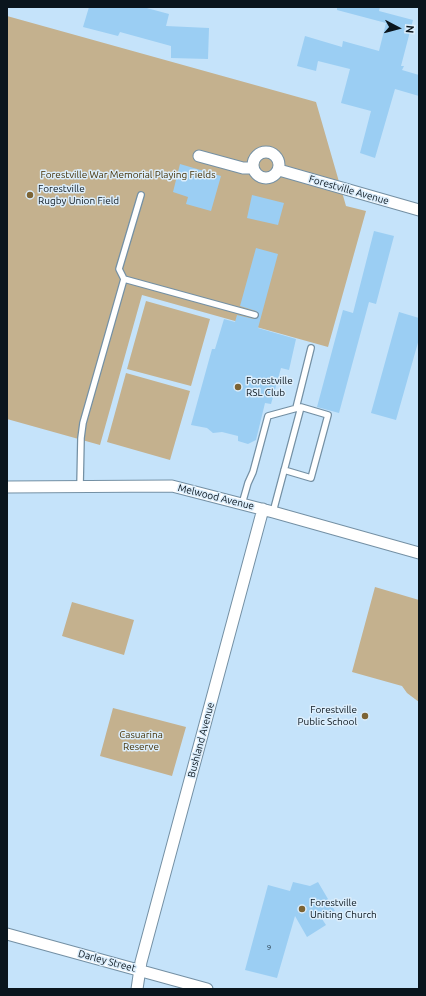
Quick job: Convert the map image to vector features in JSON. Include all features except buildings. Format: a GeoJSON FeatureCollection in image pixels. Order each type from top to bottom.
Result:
{"type":"FeatureCollection","features":[{"type":"Feature","properties":{"kind":"street"},"geometry":{"type":"LineString","coordinates":[[265,152],[274,154],[279,161],[279,170],[274,176],[265,179],[257,175],[253,168],[253,163],[257,155],[265,152]]}},
{"type":"Feature","properties":{"kind":"street"},"geometry":{"type":"LineString","coordinates":[[199,156],[243,168],[253,168]]}},
{"type":"Feature","properties":{"kind":"street","name":"Forestville Avenue"},"geometry":{"type":"LineString","coordinates":[[279,170],[419,210]]}},
{"type":"Feature","properties":{"kind":"street","name":"Melwood Avenue"},"geometry":{"type":"LineString","coordinates":[[7,487],[172,486],[419,552]]}},
{"type":"Feature","properties":{"kind":"street","name":"Bushland Avenue"},"geometry":{"type":"LineString","coordinates":[[137,989],[141,962],[268,511]]}},
{"type":"Feature","properties":{"kind":"street","name":"Darley Street"},"geometry":{"type":"LineString","coordinates":[[7,934],[207,989]]}},
{"type":"Feature","properties":{"kind":"lane"},"geometry":{"type":"LineString","coordinates":[[80,486],[80,438],[83,423],[124,279],[119,269],[141,195]]}},
{"type":"Feature","properties":{"kind":"lane"},"geometry":{"type":"LineString","coordinates":[[124,279],[255,316]]}},
{"type":"Feature","properties":{"kind":"lane"},"geometry":{"type":"LineString","coordinates":[[268,511],[284,470],[311,348]]}},
{"type":"Feature","properties":{"kind":"lane"},"geometry":{"type":"LineString","coordinates":[[242,504],[253,472],[268,416],[298,407],[328,414],[311,478],[284,470]]}},
{"type":"Feature","properties":{"kind":"green space","name":"Forestville War Memorial Playing Fields"},"geometry":{"type":"Polygon","coordinates":[[[7,16],[316,102],[346,206],[366,211],[328,347],[142,295],[100,445],[7,419],[7,16]]]}},
{"type":"Feature","properties":{"kind":"green space"},"geometry":{"type":"Polygon","coordinates":[[[146,301],[210,319],[191,386],[127,369],[146,301]]]}},
{"type":"Feature","properties":{"kind":"green space"},"geometry":{"type":"Polygon","coordinates":[[[126,373],[190,391],[170,460],[107,442],[126,373]]]}},
{"type":"Feature","properties":{"kind":"green space"},"geometry":{"type":"Polygon","coordinates":[[[375,587],[419,600],[419,702],[407,693],[402,686],[352,672],[375,587]]]}},
{"type":"Feature","properties":{"kind":"green space"},"geometry":{"type":"Polygon","coordinates":[[[72,602],[134,620],[124,655],[62,636],[72,602]]]}},
{"type":"Feature","properties":{"kind":"green space","name":"Casuarina Reserve"},"geometry":{"type":"Polygon","coordinates":[[[113,708],[186,727],[172,776],[100,756],[113,708]]]}},
{"type":"Feature","properties":{"kind":"place","name":"Forestville Rugby Union Field"},"geometry":{"type":"Point","coordinates":[30,195]}},
{"type":"Feature","properties":{"kind":"place","name":"Forestville RSL Club"},"geometry":{"type":"Point","coordinates":[238,387]}},
{"type":"Feature","properties":{"kind":"place","name":"Forestville Public School"},"geometry":{"type":"Point","coordinates":[365,716]}},
{"type":"Feature","properties":{"kind":"place","name":"Forestville Uniting Church"},"geometry":{"type":"Point","coordinates":[302,909]}}]}
